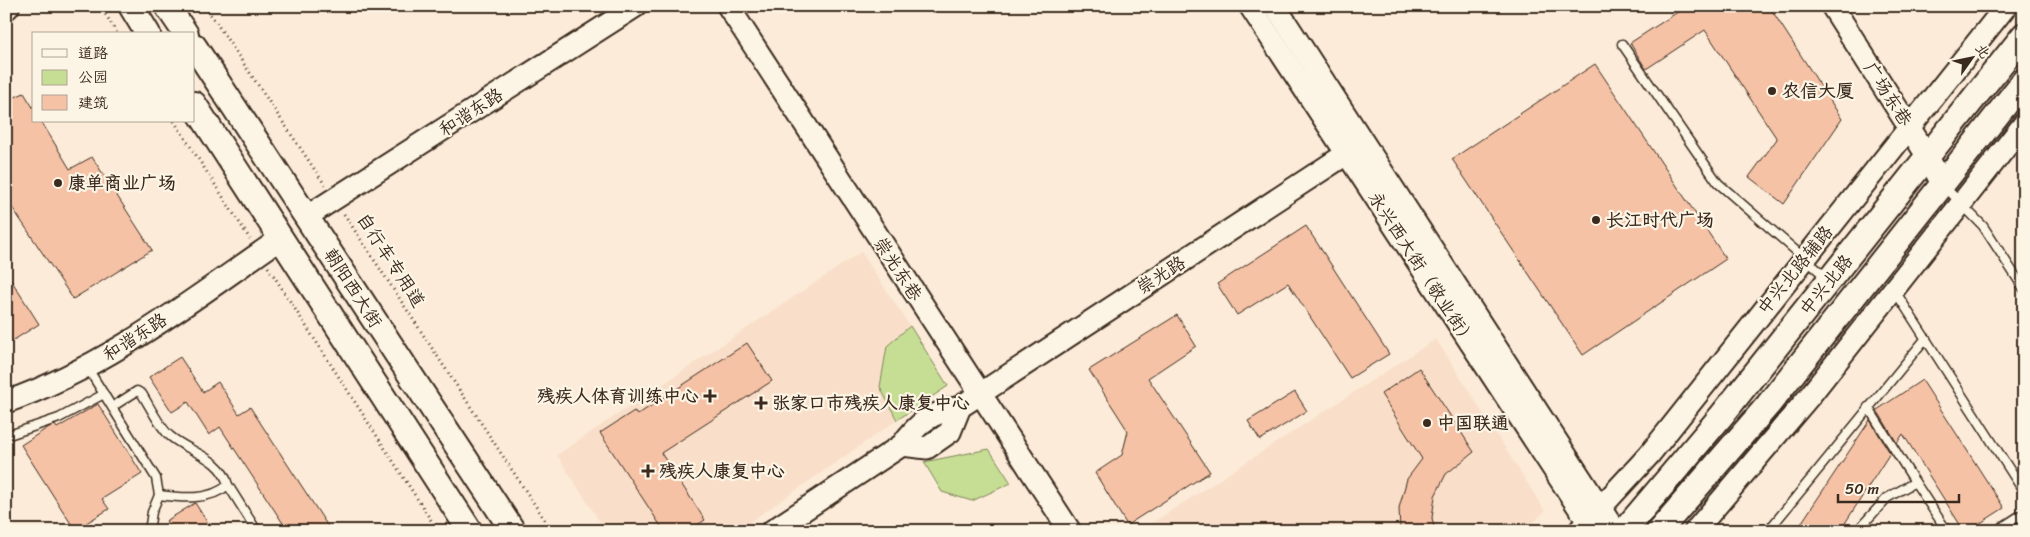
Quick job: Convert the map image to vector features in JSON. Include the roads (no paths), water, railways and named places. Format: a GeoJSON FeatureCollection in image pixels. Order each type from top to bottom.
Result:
{"type":"FeatureCollection","features":[{"type":"Feature","properties":{"kind":"main road"},"geometry":{"type":"LineString","coordinates":[[131,6],[147,32]]}},
{"type":"Feature","properties":{"kind":"main road"},"geometry":{"type":"LineString","coordinates":[[167,6],[185,32]]}},
{"type":"Feature","properties":{"kind":"main road","name":"中兴北路"},"geometry":{"type":"LineString","coordinates":[[1624,531],[1722,415],[2024,35]]}},
{"type":"Feature","properties":{"kind":"main road","name":"朝阳西大街"},"geometry":{"type":"LineString","coordinates":[[195,48],[513,531]]}},
{"type":"Feature","properties":{"kind":"main road","name":"中兴北路"},"geometry":{"type":"LineString","coordinates":[[1659,531],[1768,405],[2024,81]]}},
{"type":"Feature","properties":{"kind":"main road","name":"朝阳西大街"},"geometry":{"type":"LineString","coordinates":[[195,106],[470,531]]}},
{"type":"Feature","properties":{"kind":"street","name":"和谐东路"},"geometry":{"type":"LineString","coordinates":[[306,217],[636,6]]}},
{"type":"Feature","properties":{"kind":"street","name":"崇光东巷"},"geometry":{"type":"LineString","coordinates":[[728,6],[1070,531]]}},
{"type":"Feature","properties":{"kind":"street","name":"永兴西大街（敬业街）"},"geometry":{"type":"LineString","coordinates":[[1250,6],[1354,148]]}},
{"type":"Feature","properties":{"kind":"street","name":"永兴西大街（敬业街）"},"geometry":{"type":"LineString","coordinates":[[1275,6],[1354,148],[1590,523],[1615,531]]}},
{"type":"Feature","properties":{"kind":"street","name":"广场东巷"},"geometry":{"type":"LineString","coordinates":[[1832,6],[1928,157],[1942,184]]}},
{"type":"Feature","properties":{"kind":"street","name":"中兴北路辅路"},"geometry":{"type":"LineString","coordinates":[[1590,523],[1649,455],[2006,6]]}},
{"type":"Feature","properties":{"kind":"street"},"geometry":{"type":"LineString","coordinates":[[1695,531],[1808,398],[2024,124]]}},
{"type":"Feature","properties":{"kind":"street","name":"崇光路"},"geometry":{"type":"LineString","coordinates":[[772,531],[902,445],[914,427],[939,411],[960,407],[1354,148]]}},
{"type":"Feature","properties":{"kind":"street","name":"和谐东路"},"geometry":{"type":"LineString","coordinates":[[6,402],[41,390],[112,353],[280,239]]}},
{"type":"Feature","properties":{"kind":"lane"},"geometry":{"type":"LineString","coordinates":[[1622,44],[1718,183],[1830,280]]}},
{"type":"Feature","properties":{"kind":"lane"},"geometry":{"type":"LineString","coordinates":[[1942,184],[1983,226],[2024,289]]}},
{"type":"Feature","properties":{"kind":"lane"},"geometry":{"type":"LineString","coordinates":[[1894,290],[2024,492]]}},
{"type":"Feature","properties":{"kind":"lane"},"geometry":{"type":"LineString","coordinates":[[1768,531],[1926,338]]}},
{"type":"Feature","properties":{"kind":"lane"},"geometry":{"type":"LineString","coordinates":[[86,366],[156,478],[159,495],[152,512],[150,531]]}},
{"type":"Feature","properties":{"kind":"lane"},"geometry":{"type":"LineString","coordinates":[[112,407],[137,391],[142,394],[169,436],[213,463],[225,475],[228,486],[257,531]]}},
{"type":"Feature","properties":{"kind":"lane"},"geometry":{"type":"LineString","coordinates":[[6,436],[59,418],[104,394]]}},
{"type":"Feature","properties":{"kind":"lane"},"geometry":{"type":"LineString","coordinates":[[1868,407],[1946,531]]}},
{"type":"Feature","properties":{"kind":"lane"},"geometry":{"type":"LineString","coordinates":[[1857,531],[1887,498],[1915,482]]}},
{"type":"Feature","properties":{"kind":"lane"},"geometry":{"type":"LineString","coordinates":[[159,495],[185,498],[218,494],[228,486]]}},
{"type":"Feature","properties":{"kind":"lane"},"geometry":{"type":"LineString","coordinates":[[1996,531],[2024,513]]}},
{"type":"Feature","properties":{"kind":"place","name":"农信大厦"},"geometry":{"type":"Point","coordinates":[1772,91]}},
{"type":"Feature","properties":{"kind":"place","name":"康单商业广场"},"geometry":{"type":"Point","coordinates":[58,183]}},
{"type":"Feature","properties":{"kind":"place","name":"长江时代广场"},"geometry":{"type":"Point","coordinates":[1596,220]}},
{"type":"Feature","properties":{"kind":"place","name":"残疾人体育训练中心"},"geometry":{"type":"Point","coordinates":[710,396]}},
{"type":"Feature","properties":{"kind":"place","name":"张家口市残疾人康复中心"},"geometry":{"type":"Point","coordinates":[761,403]}},
{"type":"Feature","properties":{"kind":"place","name":"中国联通"},"geometry":{"type":"Point","coordinates":[1427,423]}},
{"type":"Feature","properties":{"kind":"place","name":"残疾人康复中心"},"geometry":{"type":"Point","coordinates":[648,471]}}]}
